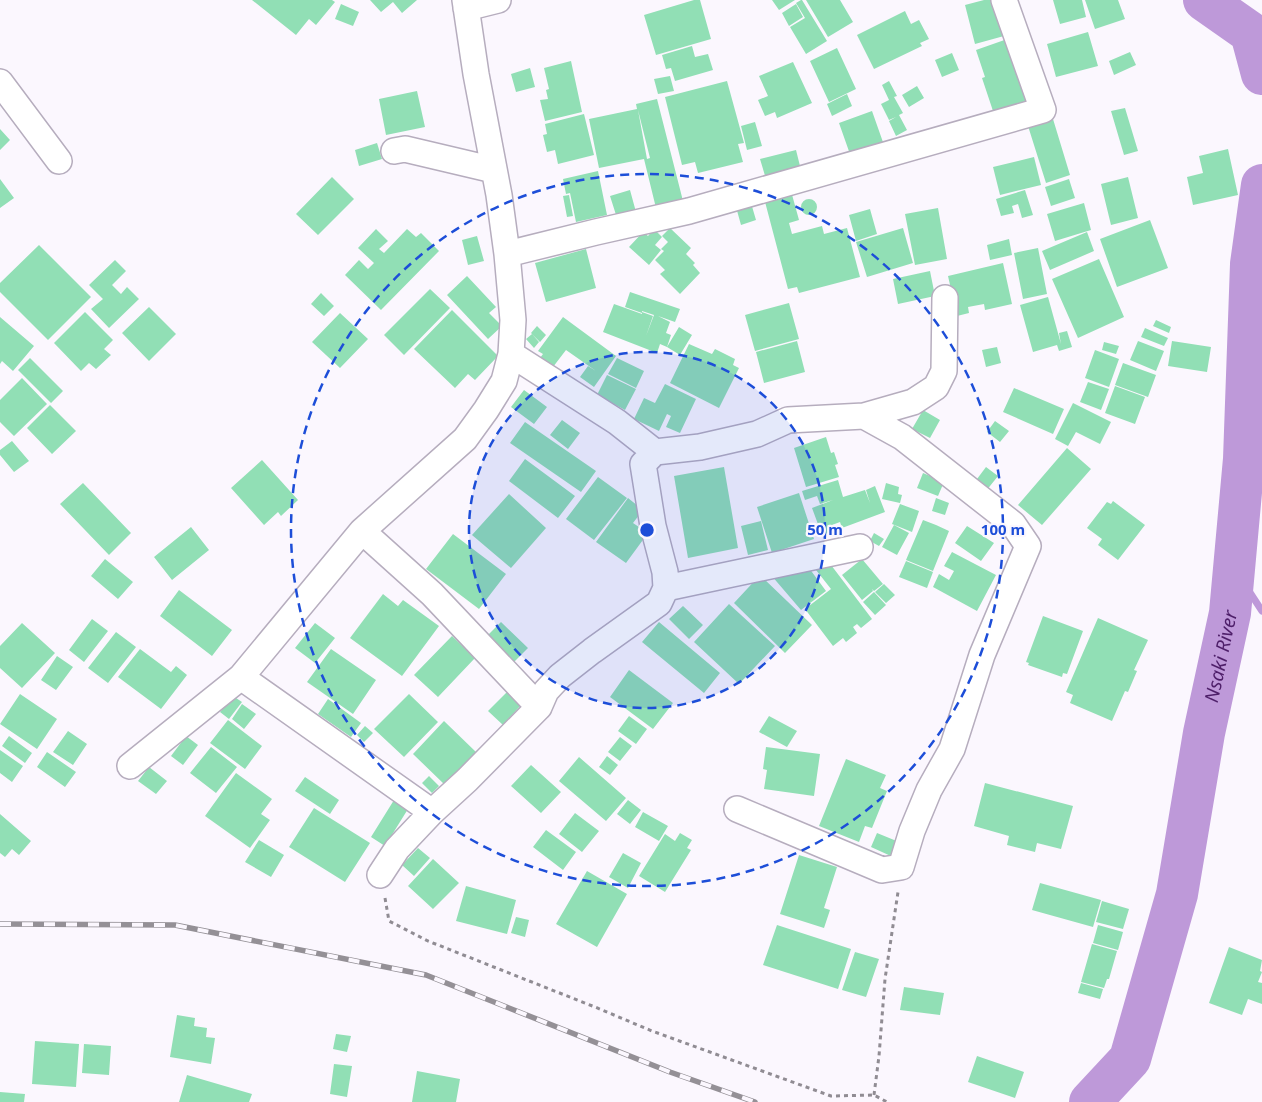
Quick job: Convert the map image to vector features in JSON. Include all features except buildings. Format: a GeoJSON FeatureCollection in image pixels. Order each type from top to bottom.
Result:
{"type":"FeatureCollection","features":[{"type":"Feature","properties":{"kind":"street"},"geometry":{"type":"LineString","coordinates":[[130,766],[241,677],[362,531],[465,440],[504,381],[511,354],[513,320],[507,254],[466,4],[498,0]]}},
{"type":"Feature","properties":{"kind":"street"},"geometry":{"type":"LineString","coordinates":[[507,254],[689,211],[1043,110],[1004,0]]}},
{"type":"Feature","properties":{"kind":"street"},"geometry":{"type":"LineString","coordinates":[[0,82],[59,161]]}},
{"type":"Feature","properties":{"kind":"street"},"geometry":{"type":"LineString","coordinates":[[394,151],[405,149],[494,170]]}},
{"type":"Feature","properties":{"kind":"street"},"geometry":{"type":"LineString","coordinates":[[380,875],[397,849],[432,812],[467,780],[539,707],[546,691],[560,676],[659,603],[666,588],[665,572],[653,526],[643,464],[655,452],[700,447],[758,434],[788,420],[864,416],[913,402],[936,388],[944,371],[945,298]]}},
{"type":"Feature","properties":{"kind":"street"},"geometry":{"type":"LineString","coordinates":[[511,354],[618,422],[655,452]]}},
{"type":"Feature","properties":{"kind":"street"},"geometry":{"type":"LineString","coordinates":[[737,809],[882,870],[901,867],[912,831],[929,790],[952,749],[982,655],[1028,546],[1014,524],[902,436],[864,416]]}},
{"type":"Feature","properties":{"kind":"street"},"geometry":{"type":"LineString","coordinates":[[362,531],[432,594],[539,707]]}},
{"type":"Feature","properties":{"kind":"street"},"geometry":{"type":"LineString","coordinates":[[666,588],[860,547]]}},
{"type":"Feature","properties":{"kind":"street"},"geometry":{"type":"LineString","coordinates":[[241,677],[432,812]]}},
{"type":"Feature","properties":{"kind":"path"},"geometry":{"type":"LineString","coordinates":[[874,1095],[880,1056],[885,979],[901,867]]}},
{"type":"Feature","properties":{"kind":"path"},"geometry":{"type":"LineString","coordinates":[[380,875],[389,921],[428,941],[652,1031],[831,1096],[874,1095],[887,1102]]}},
{"type":"Feature","properties":{"kind":"waterway","name":"Nsaki River"},"geometry":{"type":"LineString","coordinates":[[1204,0],[1251,33],[1262,74]]}},
{"type":"Feature","properties":{"kind":"waterway","name":"Nsaki River"},"geometry":{"type":"LineString","coordinates":[[1090,1102],[1130,1059],[1177,894],[1204,733],[1230,613],[1244,459],[1251,264],[1262,185]]}},
{"type":"Feature","properties":{"kind":"waterway"},"geometry":{"type":"LineString","coordinates":[[1234,568],[1262,611]]}},
{"type":"Feature","properties":{"kind":"railway"},"geometry":{"type":"LineString","coordinates":[[0,924],[175,925],[426,975],[670,1072],[755,1102]]}}]}
